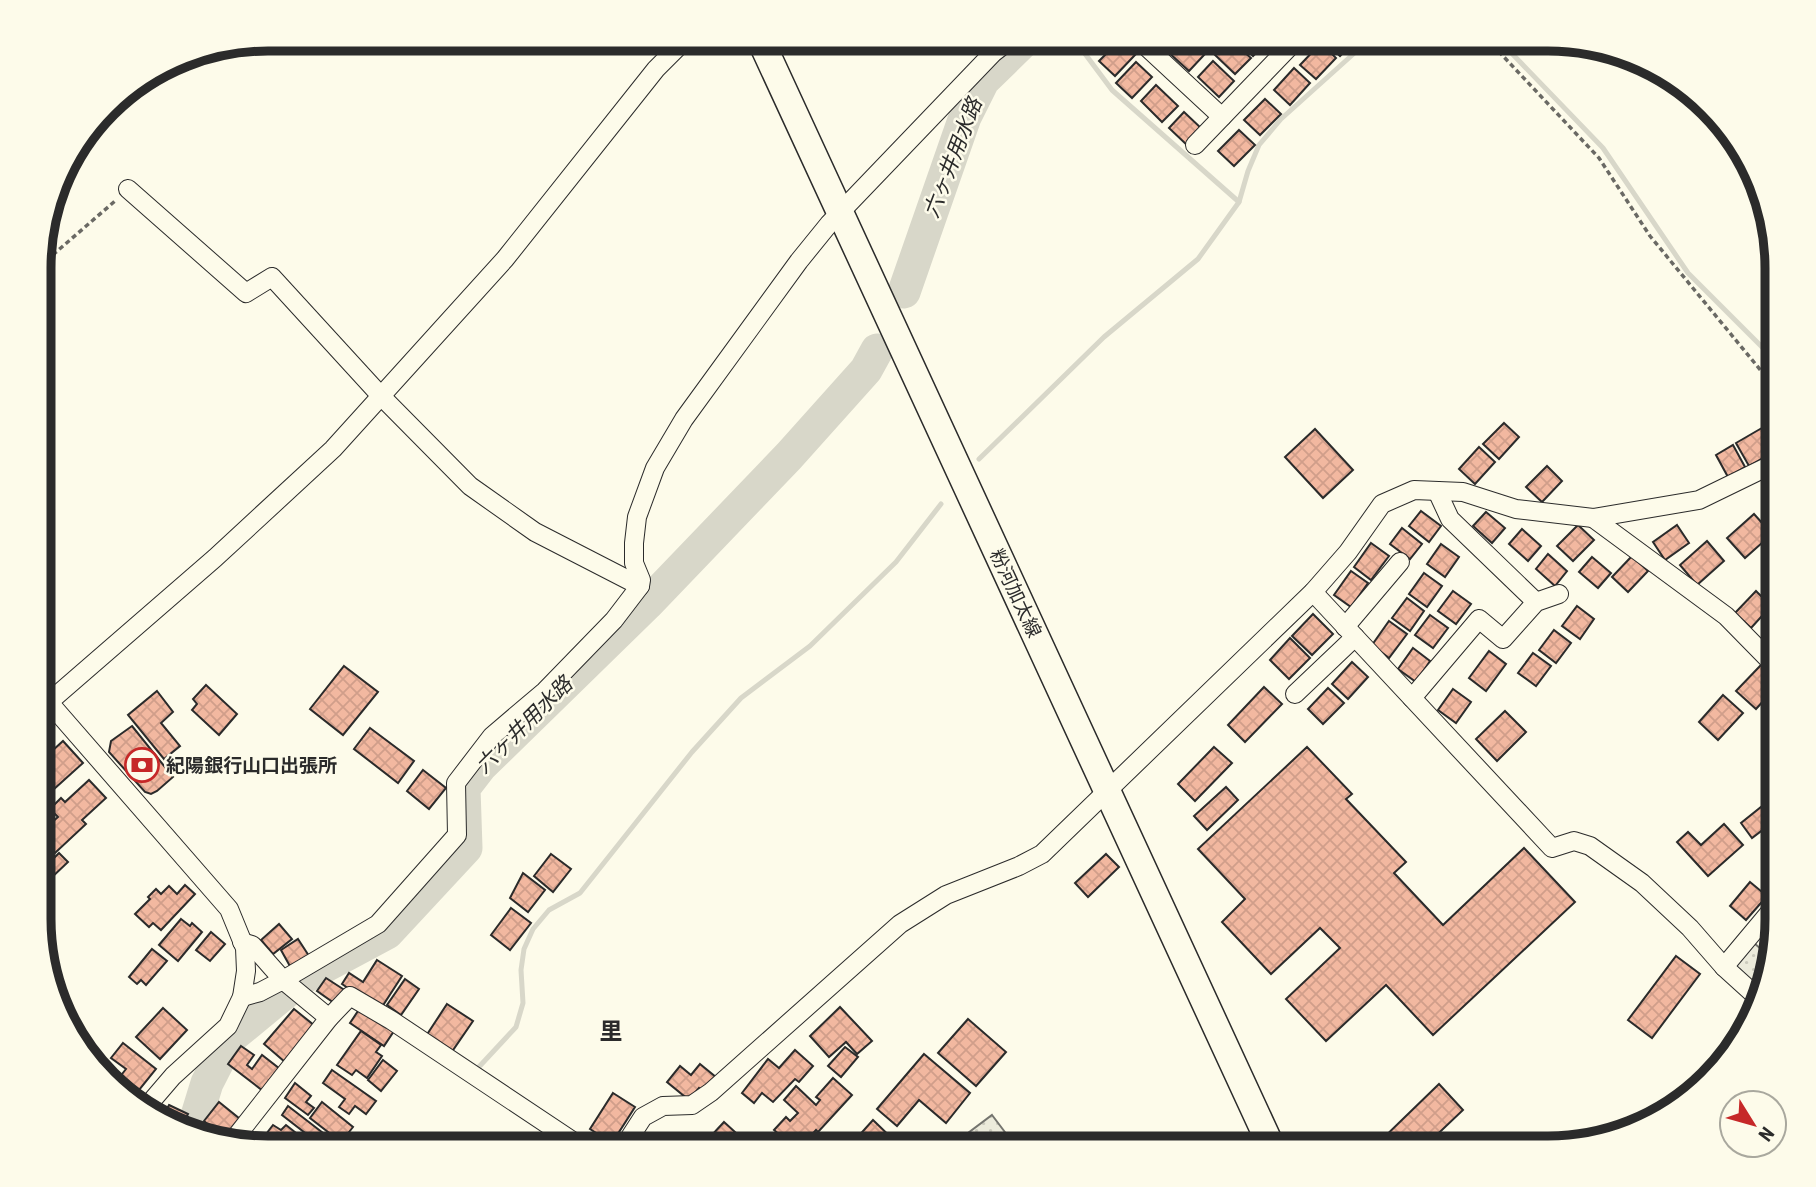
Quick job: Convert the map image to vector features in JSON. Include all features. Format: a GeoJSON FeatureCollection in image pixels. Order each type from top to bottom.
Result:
{"type":"FeatureCollection","features":[{"type":"Feature","properties":{"kind":"main road","name":"粉河加太線"},"geometry":{"type":"LineString","coordinates":[[766,51],[1266,1136]]}},
{"type":"Feature","properties":{"kind":"street"},"geometry":{"type":"LineString","coordinates":[[51,692],[215,558],[333,449],[505,259],[656,69],[673,51]]}},
{"type":"Feature","properties":{"kind":"street"},"geometry":{"type":"LineString","coordinates":[[242,997],[260,992],[283,980],[378,924],[457,835],[456,783],[492,736],[545,691],[614,620],[640,586],[641,580],[634,563],[637,517],[655,468],[684,419],[799,261],[839,212],[995,51]]}},
{"type":"Feature","properties":{"kind":"street"},"geometry":{"type":"LineString","coordinates":[[1153,51],[1222,117]]}},
{"type":"Feature","properties":{"kind":"street"},"geometry":{"type":"LineString","coordinates":[[1195,145],[1285,51]]}},
{"type":"Feature","properties":{"kind":"street"},"geometry":{"type":"LineString","coordinates":[[128,189],[246,293],[272,277],[380,395],[470,486],[535,532],[640,586]]}},
{"type":"Feature","properties":{"kind":"street"},"geometry":{"type":"LineString","coordinates":[[630,1136],[643,1116],[663,1106],[692,1105],[711,1093],[900,924],[946,895],[1042,854],[1313,592],[1348,552],[1382,504],[1414,490],[1463,492],[1516,509],[1593,518],[1699,500],[1765,468]]}},
{"type":"Feature","properties":{"kind":"street"},"geometry":{"type":"LineString","coordinates":[[1437,491],[1450,519],[1536,602]]}},
{"type":"Feature","properties":{"kind":"street"},"geometry":{"type":"LineString","coordinates":[[1593,518],[1726,616],[1765,656]]}},
{"type":"Feature","properties":{"kind":"street"},"geometry":{"type":"LineString","coordinates":[[1295,694],[1350,632],[1400,562]]}},
{"type":"Feature","properties":{"kind":"street"},"geometry":{"type":"LineString","coordinates":[[1313,592],[1552,848],[1574,841],[1590,846],[1642,883],[1752,993]]}},
{"type":"Feature","properties":{"kind":"street"},"geometry":{"type":"LineString","coordinates":[[1412,698],[1479,619],[1503,639],[1536,602],[1559,594]]}},
{"type":"Feature","properties":{"kind":"street"},"geometry":{"type":"LineString","coordinates":[[51,704],[229,909],[242,942],[246,971],[242,997],[228,1026],[173,1076],[151,1102]]}},
{"type":"Feature","properties":{"kind":"street"},"geometry":{"type":"LineString","coordinates":[[1724,967],[1765,918]]}},
{"type":"Feature","properties":{"kind":"street"},"geometry":{"type":"LineString","coordinates":[[242,942],[253,946],[283,980],[329,1018]]}},
{"type":"Feature","properties":{"kind":"street"},"geometry":{"type":"LineString","coordinates":[[238,1134],[329,1018],[350,996],[391,1020],[565,1136]]}},
{"type":"Feature","properties":{"kind":"path"},"geometry":{"type":"LineString","coordinates":[[1499,51],[1599,158],[1650,236],[1765,376]]}},
{"type":"Feature","properties":{"kind":"path"},"geometry":{"type":"LineString","coordinates":[[52,256],[128,189]]}},
{"type":"Feature","properties":{"kind":"shaded area"},"geometry":{"type":"Polygon","coordinates":[[[1754,943],[1763,950],[1755,987],[1731,967],[1754,943]]]}},
{"type":"Feature","properties":{"kind":"shaded area"},"geometry":{"type":"Polygon","coordinates":[[[992,1115],[1008,1136],[964,1136],[992,1115]]]}},
{"type":"Feature","properties":{"kind":"building"},"geometry":{"type":"Polygon","coordinates":[[[1109,51],[1131,51],[1135,55],[1115,76],[1099,61],[1109,51]]]}},
{"type":"Feature","properties":{"kind":"building"},"geometry":{"type":"Polygon","coordinates":[[[1167,51],[1200,51],[1204,55],[1189,71],[1167,51]]]}},
{"type":"Feature","properties":{"kind":"building"},"geometry":{"type":"Polygon","coordinates":[[[1217,51],[1243,51],[1251,58],[1235,74],[1214,54],[1217,51]]]}},
{"type":"Feature","properties":{"kind":"building"},"geometry":{"type":"Polygon","coordinates":[[[1313,51],[1329,51],[1336,58],[1316,79],[1300,65],[1313,51]]]}},
{"type":"Feature","properties":{"kind":"building"},"geometry":{"type":"Polygon","coordinates":[[[1213,61],[1234,81],[1219,97],[1198,77],[1213,61]]]}},
{"type":"Feature","properties":{"kind":"building"},"geometry":{"type":"Polygon","coordinates":[[[1136,62],[1152,77],[1132,98],[1116,83],[1136,62]]]}},
{"type":"Feature","properties":{"kind":"building"},"geometry":{"type":"Polygon","coordinates":[[[1294,68],[1310,83],[1290,105],[1274,90],[1294,68]]]}},
{"type":"Feature","properties":{"kind":"building"},"geometry":{"type":"Polygon","coordinates":[[[1156,85],[1178,106],[1162,122],[1141,101],[1156,85]]]}},
{"type":"Feature","properties":{"kind":"building"},"geometry":{"type":"Polygon","coordinates":[[[1265,99],[1281,114],[1260,135],[1244,120],[1265,99]]]}},
{"type":"Feature","properties":{"kind":"building"},"geometry":{"type":"Polygon","coordinates":[[[1184,112],[1202,129],[1187,145],[1169,128],[1184,112]]]}},
{"type":"Feature","properties":{"kind":"building"},"geometry":{"type":"Polygon","coordinates":[[[1239,130],[1255,145],[1234,166],[1218,151],[1239,130]]]}},
{"type":"Feature","properties":{"kind":"building"},"geometry":{"type":"Polygon","coordinates":[[[1504,423],[1519,437],[1499,459],[1483,444],[1504,423]]]}},
{"type":"Feature","properties":{"kind":"building"},"geometry":{"type":"Polygon","coordinates":[[[1765,426],[1765,457],[1749,466],[1736,443],[1765,426]]]}},
{"type":"Feature","properties":{"kind":"building"},"geometry":{"type":"Polygon","coordinates":[[[1315,429],[1353,470],[1323,498],[1285,457],[1315,429]]]}},
{"type":"Feature","properties":{"kind":"building"},"geometry":{"type":"Polygon","coordinates":[[[1733,445],[1745,467],[1728,477],[1716,455],[1733,445]]]}},
{"type":"Feature","properties":{"kind":"building"},"geometry":{"type":"Polygon","coordinates":[[[1479,447],[1495,462],[1475,484],[1459,469],[1479,447]]]}},
{"type":"Feature","properties":{"kind":"building"},"geometry":{"type":"Polygon","coordinates":[[[1547,466],[1562,481],[1542,502],[1526,487],[1547,466]]]}},
{"type":"Feature","properties":{"kind":"building"},"geometry":{"type":"Polygon","coordinates":[[[1421,511],[1441,526],[1429,542],[1409,526],[1421,511]]]}},
{"type":"Feature","properties":{"kind":"building"},"geometry":{"type":"Polygon","coordinates":[[[1486,512],[1505,528],[1492,543],[1473,526],[1486,512]]]}},
{"type":"Feature","properties":{"kind":"building"},"geometry":{"type":"Polygon","coordinates":[[[1754,514],[1765,526],[1765,540],[1745,558],[1727,538],[1754,514]]]}},
{"type":"Feature","properties":{"kind":"building"},"geometry":{"type":"Polygon","coordinates":[[[1578,525],[1594,540],[1573,561],[1557,546],[1578,525]]]}},
{"type":"Feature","properties":{"kind":"building"},"geometry":{"type":"Polygon","coordinates":[[[1677,525],[1689,543],[1665,560],[1653,542],[1677,525]]]}},
{"type":"Feature","properties":{"kind":"building"},"geometry":{"type":"Polygon","coordinates":[[[1402,528],[1422,544],[1410,559],[1390,544],[1402,528]]]}},
{"type":"Feature","properties":{"kind":"building"},"geometry":{"type":"Polygon","coordinates":[[[1522,529],[1541,546],[1528,561],[1509,544],[1522,529]]]}},
{"type":"Feature","properties":{"kind":"building"},"geometry":{"type":"Polygon","coordinates":[[[1707,541],[1724,561],[1697,585],[1680,565],[1707,541]]]}},
{"type":"Feature","properties":{"kind":"building"},"geometry":{"type":"Polygon","coordinates":[[[1371,543],[1389,556],[1371,580],[1354,567],[1371,543]]]}},
{"type":"Feature","properties":{"kind":"building"},"geometry":{"type":"Polygon","coordinates":[[[1441,544],[1459,557],[1445,577],[1427,564],[1441,544]]]}},
{"type":"Feature","properties":{"kind":"building"},"geometry":{"type":"Polygon","coordinates":[[[1548,554],[1567,571],[1555,586],[1536,569],[1548,554]]]}},
{"type":"Feature","properties":{"kind":"building"},"geometry":{"type":"Polygon","coordinates":[[[1632,556],[1648,571],[1628,592],[1612,577],[1632,556]]]}},
{"type":"Feature","properties":{"kind":"building"},"geometry":{"type":"Polygon","coordinates":[[[1592,557],[1611,573],[1598,588],[1579,572],[1592,557]]]}},
{"type":"Feature","properties":{"kind":"building"},"geometry":{"type":"Polygon","coordinates":[[[1351,571],[1368,583],[1351,607],[1334,595],[1351,571]]]}},
{"type":"Feature","properties":{"kind":"building"},"geometry":{"type":"Polygon","coordinates":[[[1424,573],[1442,586],[1427,607],[1409,594],[1424,573]]]}},
{"type":"Feature","properties":{"kind":"building"},"geometry":{"type":"Polygon","coordinates":[[[1453,591],[1471,604],[1456,624],[1438,611],[1453,591]]]}},
{"type":"Feature","properties":{"kind":"building"},"geometry":{"type":"Polygon","coordinates":[[[1756,591],[1765,600],[1765,613],[1751,628],[1735,613],[1756,591]]]}},
{"type":"Feature","properties":{"kind":"building"},"geometry":{"type":"Polygon","coordinates":[[[1407,598],[1424,611],[1410,631],[1392,618],[1407,598]]]}},
{"type":"Feature","properties":{"kind":"building"},"geometry":{"type":"Polygon","coordinates":[[[1577,606],[1594,619],[1580,639],[1562,626],[1577,606]]]}},
{"type":"Feature","properties":{"kind":"building"},"geometry":{"type":"Polygon","coordinates":[[[1313,614],[1333,634],[1312,655],[1292,636],[1313,614]]]}},
{"type":"Feature","properties":{"kind":"building"},"geometry":{"type":"Polygon","coordinates":[[[1430,615],[1448,628],[1433,648],[1415,635],[1430,615]]]}},
{"type":"Feature","properties":{"kind":"building"},"geometry":{"type":"Polygon","coordinates":[[[1389,621],[1407,634],[1389,658],[1372,645],[1389,621]]]}},
{"type":"Feature","properties":{"kind":"building"},"geometry":{"type":"Polygon","coordinates":[[[1554,630],[1571,643],[1556,663],[1539,650],[1554,630]]]}},
{"type":"Feature","properties":{"kind":"building"},"geometry":{"type":"Polygon","coordinates":[[[1290,638],[1310,658],[1289,679],[1270,660],[1290,638]]]}},
{"type":"Feature","properties":{"kind":"building"},"geometry":{"type":"Polygon","coordinates":[[[1413,648],[1430,661],[1416,682],[1398,669],[1413,648]]]}},
{"type":"Feature","properties":{"kind":"building"},"geometry":{"type":"Polygon","coordinates":[[[1489,651],[1506,664],[1486,691],[1469,678],[1489,651]]]}},
{"type":"Feature","properties":{"kind":"building"},"geometry":{"type":"Polygon","coordinates":[[[1533,653],[1551,666],[1536,686],[1518,673],[1533,653]]]}},
{"type":"Feature","properties":{"kind":"building"},"geometry":{"type":"Polygon","coordinates":[[[1352,662],[1368,677],[1348,699],[1332,684],[1352,662]]]}},
{"type":"Feature","properties":{"kind":"building"},"geometry":{"type":"Polygon","coordinates":[[[1761,665],[1765,668],[1765,699],[1756,709],[1736,691],[1761,665]]]}},
{"type":"Feature","properties":{"kind":"building"},"geometry":{"type":"Polygon","coordinates":[[[344,666],[378,692],[343,735],[310,709],[344,666]]]}},
{"type":"Feature","properties":{"kind":"building"},"geometry":{"type":"Polygon","coordinates":[[[206,685],[237,714],[219,735],[192,710],[197,704],[193,699],[206,685]]]}},
{"type":"Feature","properties":{"kind":"building"},"geometry":{"type":"Polygon","coordinates":[[[1264,687],[1282,704],[1245,742],[1228,725],[1264,687]]]}},
{"type":"Feature","properties":{"kind":"building"},"geometry":{"type":"Polygon","coordinates":[[[1328,688],[1344,703],[1323,724],[1308,709],[1328,688]]]}},
{"type":"Feature","properties":{"kind":"building"},"geometry":{"type":"Polygon","coordinates":[[[1453,689],[1471,702],[1456,723],[1438,710],[1453,689]]]}},
{"type":"Feature","properties":{"kind":"building"},"geometry":{"type":"Polygon","coordinates":[[[157,691],[173,712],[161,723],[180,746],[164,759],[128,715],[157,691]]]}},
{"type":"Feature","properties":{"kind":"building"},"geometry":{"type":"Polygon","coordinates":[[[1723,695],[1743,713],[1718,740],[1699,722],[1723,695]]]}},
{"type":"Feature","properties":{"kind":"building"},"geometry":{"type":"Polygon","coordinates":[[[1505,711],[1526,732],[1497,761],[1476,739],[1505,711]]]}},
{"type":"Feature","properties":{"kind":"building","name":"紀陽銀行山口出張所"},"geometry":{"type":"Polygon","coordinates":[[[132,726],[173,777],[151,794],[145,792],[109,752],[111,741],[132,726]]]}},
{"type":"Feature","properties":{"kind":"building"},"geometry":{"type":"Polygon","coordinates":[[[370,728],[414,761],[398,783],[354,749],[370,728]]]}},
{"type":"Feature","properties":{"kind":"building"},"geometry":{"type":"Polygon","coordinates":[[[63,741],[83,763],[54,789],[51,786],[51,752],[63,741]]]}},
{"type":"Feature","properties":{"kind":"building"},"geometry":{"type":"Polygon","coordinates":[[[1214,747],[1232,763],[1195,801],[1178,784],[1214,747]]]}},
{"type":"Feature","properties":{"kind":"building"},"geometry":{"type":"Polygon","coordinates":[[[1307,747],[1352,794],[1346,799],[1406,862],[1394,873],[1443,925],[1524,848],[1575,902],[1433,1035],[1386,985],[1326,1041],[1286,999],[1340,948],[1320,928],[1271,974],[1222,922],[1245,899],[1198,849],[1307,747]]]}},
{"type":"Feature","properties":{"kind":"building"},"geometry":{"type":"Polygon","coordinates":[[[423,770],[446,788],[429,809],[407,791],[423,770]]]}},
{"type":"Feature","properties":{"kind":"building"},"geometry":{"type":"Polygon","coordinates":[[[89,780],[106,798],[82,820],[86,824],[51,857],[51,823],[58,817],[51,808],[61,798],[65,802],[89,780]]]}},
{"type":"Feature","properties":{"kind":"building"},"geometry":{"type":"Polygon","coordinates":[[[1226,787],[1238,800],[1207,830],[1194,816],[1226,787]]]}},
{"type":"Feature","properties":{"kind":"building"},"geometry":{"type":"Polygon","coordinates":[[[1761,807],[1765,812],[1765,828],[1752,838],[1741,823],[1761,807]]]}},
{"type":"Feature","properties":{"kind":"building"},"geometry":{"type":"Polygon","coordinates":[[[1724,824],[1743,845],[1708,876],[1677,842],[1688,832],[1701,845],[1724,824]]]}},
{"type":"Feature","properties":{"kind":"building"},"geometry":{"type":"Polygon","coordinates":[[[59,853],[68,862],[51,878],[51,861],[59,853]]]}},
{"type":"Feature","properties":{"kind":"building"},"geometry":{"type":"Polygon","coordinates":[[[551,854],[571,869],[553,892],[534,876],[551,854]]]}},
{"type":"Feature","properties":{"kind":"building"},"geometry":{"type":"Polygon","coordinates":[[[1106,854],[1119,867],[1088,897],[1075,883],[1106,854]]]}},
{"type":"Feature","properties":{"kind":"building"},"geometry":{"type":"Polygon","coordinates":[[[523,873],[545,890],[528,912],[510,898],[523,873]]]}},
{"type":"Feature","properties":{"kind":"building"},"geometry":{"type":"Polygon","coordinates":[[[1750,882],[1765,894],[1765,898],[1746,920],[1730,906],[1750,882]]]}},
{"type":"Feature","properties":{"kind":"building"},"geometry":{"type":"Polygon","coordinates":[[[185,885],[195,894],[161,930],[153,923],[149,927],[135,914],[156,889],[161,894],[169,886],[177,894],[185,885]]]}},
{"type":"Feature","properties":{"kind":"building"},"geometry":{"type":"Polygon","coordinates":[[[511,908],[531,923],[510,950],[491,935],[511,908]]]}},
{"type":"Feature","properties":{"kind":"building"},"geometry":{"type":"Polygon","coordinates":[[[181,919],[190,926],[192,923],[202,932],[178,961],[159,945],[181,919]]]}},
{"type":"Feature","properties":{"kind":"building"},"geometry":{"type":"Polygon","coordinates":[[[279,924],[292,939],[273,954],[261,940],[279,924]]]}},
{"type":"Feature","properties":{"kind":"building"},"geometry":{"type":"Polygon","coordinates":[[[211,932],[225,944],[210,961],[196,950],[211,932]]]}},
{"type":"Feature","properties":{"kind":"building"},"geometry":{"type":"Polygon","coordinates":[[[298,939],[309,956],[291,968],[281,950],[298,939]]]}},
{"type":"Feature","properties":{"kind":"building"},"geometry":{"type":"Polygon","coordinates":[[[152,949],[167,961],[146,985],[141,980],[137,984],[129,977],[152,949]]]}},
{"type":"Feature","properties":{"kind":"building"},"geometry":{"type":"Polygon","coordinates":[[[1676,956],[1700,974],[1652,1038],[1628,1020],[1676,956]]]}},
{"type":"Feature","properties":{"kind":"building"},"geometry":{"type":"Polygon","coordinates":[[[377,960],[402,976],[380,1010],[342,984],[349,973],[363,982],[377,960]]]}},
{"type":"Feature","properties":{"kind":"building"},"geometry":{"type":"Polygon","coordinates":[[[326,978],[346,991],[337,1005],[317,991],[326,978]]]}},
{"type":"Feature","properties":{"kind":"building"},"geometry":{"type":"Polygon","coordinates":[[[405,979],[419,989],[401,1015],[387,1005],[405,979]]]}},
{"type":"Feature","properties":{"kind":"building"},"geometry":{"type":"Polygon","coordinates":[[[447,1004],[473,1021],[451,1053],[426,1036],[447,1004]]]}},
{"type":"Feature","properties":{"kind":"building"},"geometry":{"type":"Polygon","coordinates":[[[840,1007],[872,1041],[857,1054],[846,1042],[829,1057],[810,1036],[840,1007]]]}},
{"type":"Feature","properties":{"kind":"building"},"geometry":{"type":"Polygon","coordinates":[[[163,1008],[187,1030],[160,1059],[136,1037],[163,1008]]]}},
{"type":"Feature","properties":{"kind":"building"},"geometry":{"type":"Polygon","coordinates":[[[360,1008],[394,1031],[384,1046],[350,1023],[360,1008]]]}},
{"type":"Feature","properties":{"kind":"building"},"geometry":{"type":"Polygon","coordinates":[[[294,1009],[315,1026],[285,1062],[264,1044],[294,1009]]]}},
{"type":"Feature","properties":{"kind":"building"},"geometry":{"type":"Polygon","coordinates":[[[968,1019],[1006,1052],[976,1086],[938,1053],[968,1019]]]}},
{"type":"Feature","properties":{"kind":"building"},"geometry":{"type":"Polygon","coordinates":[[[361,1031],[381,1045],[376,1052],[382,1056],[367,1078],[356,1070],[352,1075],[337,1065],[361,1031]]]}},
{"type":"Feature","properties":{"kind":"building"},"geometry":{"type":"Polygon","coordinates":[[[123,1043],[156,1069],[137,1092],[120,1077],[126,1069],[111,1058],[123,1043]]]}},
{"type":"Feature","properties":{"kind":"building"},"geometry":{"type":"Polygon","coordinates":[[[241,1046],[254,1055],[247,1065],[252,1069],[262,1055],[280,1069],[263,1091],[228,1064],[241,1046]]]}},
{"type":"Feature","properties":{"kind":"building"},"geometry":{"type":"Polygon","coordinates":[[[845,1047],[858,1057],[841,1077],[828,1066],[845,1047]]]}},
{"type":"Feature","properties":{"kind":"building"},"geometry":{"type":"Polygon","coordinates":[[[795,1050],[813,1066],[799,1082],[795,1079],[773,1102],[762,1093],[754,1103],[742,1093],[768,1059],[779,1068],[795,1050]]]}},
{"type":"Feature","properties":{"kind":"building"},"geometry":{"type":"Polygon","coordinates":[[[924,1054],[970,1093],[946,1123],[919,1100],[897,1126],[877,1109],[924,1054]]]}},
{"type":"Feature","properties":{"kind":"building"},"geometry":{"type":"Polygon","coordinates":[[[383,1060],[397,1071],[381,1091],[368,1080],[383,1060]]]}},
{"type":"Feature","properties":{"kind":"building"},"geometry":{"type":"Polygon","coordinates":[[[700,1064],[717,1078],[705,1093],[699,1088],[689,1100],[667,1082],[680,1066],[691,1075],[700,1064]]]}},
{"type":"Feature","properties":{"kind":"building"},"geometry":{"type":"Polygon","coordinates":[[[332,1070],[376,1101],[366,1114],[355,1106],[349,1114],[339,1107],[345,1099],[323,1083],[332,1070]]]}},
{"type":"Feature","properties":{"kind":"building"},"geometry":{"type":"Polygon","coordinates":[[[833,1078],[852,1095],[818,1132],[816,1130],[811,1136],[781,1136],[774,1130],[786,1117],[790,1121],[798,1113],[784,1100],[796,1086],[816,1105],[820,1100],[816,1097],[833,1078]]]}},
{"type":"Feature","properties":{"kind":"building"},"geometry":{"type":"Polygon","coordinates":[[[295,1083],[311,1096],[306,1102],[314,1108],[308,1115],[285,1098],[295,1083]]]}},
{"type":"Feature","properties":{"kind":"building"},"geometry":{"type":"Polygon","coordinates":[[[1439,1084],[1463,1110],[1436,1136],[1385,1136],[1439,1084]]]}},
{"type":"Feature","properties":{"kind":"building"},"geometry":{"type":"Polygon","coordinates":[[[613,1093],[635,1107],[616,1136],[601,1136],[590,1129],[613,1093]]]}},
{"type":"Feature","properties":{"kind":"building"},"geometry":{"type":"Polygon","coordinates":[[[219,1102],[240,1119],[229,1132],[213,1129],[204,1121],[219,1102]]]}},
{"type":"Feature","properties":{"kind":"building"},"geometry":{"type":"Polygon","coordinates":[[[322,1102],[353,1127],[346,1136],[333,1136],[310,1118],[322,1102]]]}},
{"type":"Feature","properties":{"kind":"building"},"geometry":{"type":"Polygon","coordinates":[[[169,1105],[188,1114],[185,1120],[166,1111],[169,1105]]]}},
{"type":"Feature","properties":{"kind":"building"},"geometry":{"type":"Polygon","coordinates":[[[288,1106],[327,1136],[309,1136],[282,1115],[288,1106]]]}},
{"type":"Feature","properties":{"kind":"building"},"geometry":{"type":"Polygon","coordinates":[[[873,1120],[890,1136],[859,1136],[873,1120]]]}},
{"type":"Feature","properties":{"kind":"building"},"geometry":{"type":"Polygon","coordinates":[[[724,1122],[739,1136],[711,1136],[724,1122]]]}},
{"type":"Feature","properties":{"kind":"building"},"geometry":{"type":"Polygon","coordinates":[[[273,1125],[281,1130],[286,1125],[296,1133],[294,1136],[265,1136],[273,1125]]]}},
{"type":"Feature","properties":{"kind":"waterway","name":"六ヶ井用水路"},"geometry":{"type":"LineString","coordinates":[[904,292],[965,117],[983,81],[1014,51]]}},
{"type":"Feature","properties":{"kind":"waterway"},"geometry":{"type":"LineString","coordinates":[[1083,51],[1112,90],[1239,202]]}},
{"type":"Feature","properties":{"kind":"waterway"},"geometry":{"type":"LineString","coordinates":[[979,459],[1104,337],[1198,259],[1239,202],[1259,145],[1281,119],[1357,51]]}},
{"type":"Feature","properties":{"kind":"waterway"},"geometry":{"type":"LineString","coordinates":[[1510,51],[1603,148],[1688,273],[1765,350]]}},
{"type":"Feature","properties":{"kind":"waterway","name":"六ヶ井用水路"},"geometry":{"type":"LineString","coordinates":[[195,1124],[207,1083],[230,1038],[303,978],[387,933],[466,848],[464,788],[481,766],[647,604],[789,456],[866,370],[877,350]]}},
{"type":"Feature","properties":{"kind":"waterway"},"geometry":{"type":"LineString","coordinates":[[477,1069],[516,1027],[523,1003],[521,970],[524,949],[533,929],[549,910],[580,893],[692,752],[741,698],[810,646],[896,562],[941,504]]}},
{"type":"Feature","properties":{"kind":"place","name":"紀陽銀行山口出張所"},"geometry":{"type":"Point","coordinates":[142,765]}},
{"type":"Feature","properties":{"kind":"district","name":"里"},"geometry":{"type":"Point","coordinates":[611,1031]}}]}
